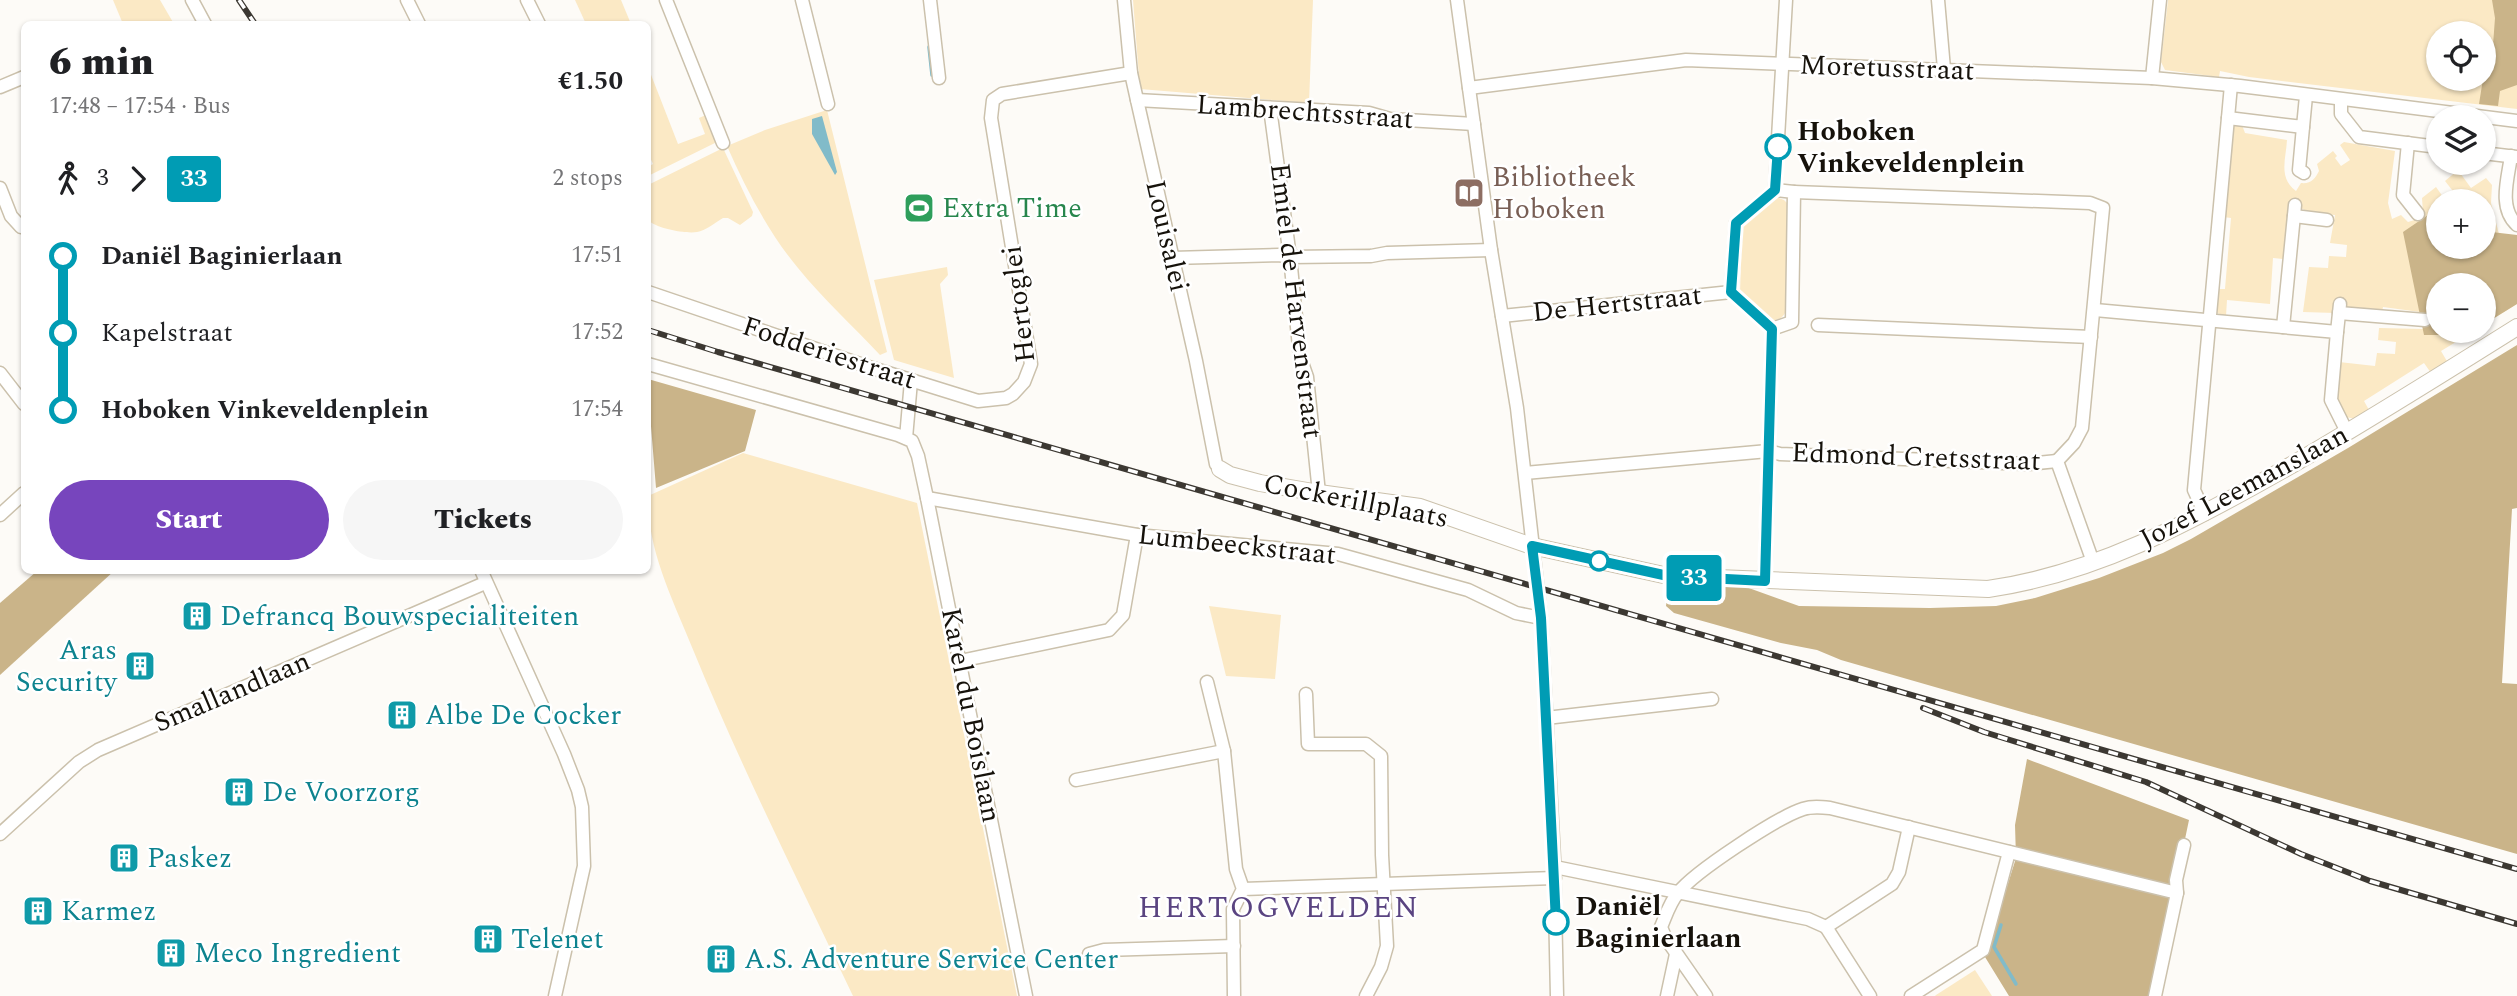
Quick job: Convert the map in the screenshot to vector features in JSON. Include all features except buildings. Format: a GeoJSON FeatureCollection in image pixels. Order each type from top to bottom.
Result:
{"type":"FeatureCollection","features":[{"type":"Feature","properties":{"kind":"street"},"geometry":{"type":"LineString","coordinates":[[192,0],[203,21]]}},
{"type":"Feature","properties":{"kind":"street"},"geometry":{"type":"LineString","coordinates":[[407,0],[418,21]]}},
{"type":"Feature","properties":{"kind":"street"},"geometry":{"type":"LineString","coordinates":[[527,0],[538,21]]}},
{"type":"Feature","properties":{"kind":"street"},"geometry":{"type":"LineString","coordinates":[[666,0],[723,143]]}},
{"type":"Feature","properties":{"kind":"street"},"geometry":{"type":"LineString","coordinates":[[802,0],[828,104]]}},
{"type":"Feature","properties":{"kind":"street"},"geometry":{"type":"LineString","coordinates":[[930,0],[939,78]]}},
{"type":"Feature","properties":{"kind":"street","name":"Louisalei"},"geometry":{"type":"LineString","coordinates":[[1124,0],[1131,73],[1216,464],[1220,469]]}},
{"type":"Feature","properties":{"kind":"street"},"geometry":{"type":"LineString","coordinates":[[1457,0],[1517,408],[1541,618],[1555,873],[1557,996]]}},
{"type":"Feature","properties":{"kind":"street"},"geometry":{"type":"LineString","coordinates":[[1775,190],[1786,0]]}},
{"type":"Feature","properties":{"kind":"street"},"geometry":{"type":"LineString","coordinates":[[1938,0],[1944,69]]}},
{"type":"Feature","properties":{"kind":"street"},"geometry":{"type":"LineString","coordinates":[[2152,78],[2160,0]]}},
{"type":"Feature","properties":{"kind":"street","name":"Moretusstraat"},"geometry":{"type":"LineString","coordinates":[[1469,88],[1686,60],[2152,78],[2231,85],[2426,111]]}},
{"type":"Feature","properties":{"kind":"street","name":"Hertoglei"},"geometry":{"type":"LineString","coordinates":[[1013,394],[1024,382],[1031,364],[991,118],[992,104],[996,97],[1002,94],[1131,73]]}},
{"type":"Feature","properties":{"kind":"street"},"geometry":{"type":"LineString","coordinates":[[0,87],[21,78]]}},
{"type":"Feature","properties":{"kind":"street"},"geometry":{"type":"LineString","coordinates":[[2205,514],[2194,490],[2231,85]]}},
{"type":"Feature","properties":{"kind":"street"},"geometry":{"type":"LineString","coordinates":[[2304,173],[2299,170],[2306,96]]}},
{"type":"Feature","properties":{"kind":"street","name":"Lambrechtsstraat"},"geometry":{"type":"LineString","coordinates":[[1137,100],[1369,113],[1390,119],[1474,124]]}},
{"type":"Feature","properties":{"kind":"street"},"geometry":{"type":"LineString","coordinates":[[2341,100],[2341,114],[2359,137],[2426,145]]}},
{"type":"Feature","properties":{"kind":"street","name":"Emiel de Harvenstraat"},"geometry":{"type":"LineString","coordinates":[[1270,108],[1300,357],[1307,377],[1319,494]]}},
{"type":"Feature","properties":{"kind":"street"},"geometry":{"type":"LineString","coordinates":[[2228,118],[2303,127]]}},
{"type":"Feature","properties":{"kind":"street","name":"Moretusstraat"},"geometry":{"type":"LineString","coordinates":[[2496,119],[2517,121]]}},
{"type":"Feature","properties":{"kind":"street"},"geometry":{"type":"LineString","coordinates":[[2409,143],[2403,195],[2418,214]]}},
{"type":"Feature","properties":{"kind":"street"},"geometry":{"type":"LineString","coordinates":[[2496,155],[2514,157],[2505,196],[2509,218],[2517,225]]}},
{"type":"Feature","properties":{"kind":"street"},"geometry":{"type":"LineString","coordinates":[[0,188],[11,216],[21,226]]}},
{"type":"Feature","properties":{"kind":"street"},"geometry":{"type":"LineString","coordinates":[[1765,581],[1772,329],[1731,292],[1736,223],[1775,190],[2090,203],[2103,208],[2082,428],[2074,443],[2057,461],[2094,562]]}},
{"type":"Feature","properties":{"kind":"street"},"geometry":{"type":"LineString","coordinates":[[1772,329],[1792,322],[1794,191]]}},
{"type":"Feature","properties":{"kind":"street"},"geometry":{"type":"LineString","coordinates":[[2283,327],[2295,211],[2327,219]]}},
{"type":"Feature","properties":{"kind":"street"},"geometry":{"type":"LineString","coordinates":[[1172,258],[1492,250]]}},
{"type":"Feature","properties":{"kind":"street","name":"De Hertstraat"},"geometry":{"type":"LineString","coordinates":[[1502,316],[1731,292]]}},
{"type":"Feature","properties":{"kind":"street","name":"Fodderiestraat"},"geometry":{"type":"LineString","coordinates":[[651,293],[978,401],[1006,398],[1013,394]]}},
{"type":"Feature","properties":{"kind":"street"},"geometry":{"type":"LineString","coordinates":[[2347,432],[2331,400],[2340,309],[2425,320]]}},
{"type":"Feature","properties":{"kind":"street"},"geometry":{"type":"LineString","coordinates":[[2095,310],[2337,332]]}},
{"type":"Feature","properties":{"kind":"street"},"geometry":{"type":"LineString","coordinates":[[1818,325],[2091,337]]}},
{"type":"Feature","properties":{"kind":"street","name":"Jozef Leemanslaan"},"geometry":{"type":"LineString","coordinates":[[1532,546],[1668,576],[1988,589],[2017,585],[2094,562],[2151,540],[2205,514],[2347,432],[2517,327]]}},
{"type":"Feature","properties":{"kind":"street"},"geometry":{"type":"LineString","coordinates":[[651,365],[906,438],[911,381]]}},
{"type":"Feature","properties":{"kind":"street"},"geometry":{"type":"LineString","coordinates":[[0,373],[21,400]]}},
{"type":"Feature","properties":{"kind":"street","name":"Karel du Boislaan"},"geometry":{"type":"LineString","coordinates":[[906,438],[912,441],[915,447],[927,498],[1026,996]]}},
{"type":"Feature","properties":{"kind":"street","name":"Edmond Cretsstraat"},"geometry":{"type":"LineString","coordinates":[[1525,473],[1768,451],[1780,454],[2028,464],[2057,461]]}},
{"type":"Feature","properties":{"kind":"street","name":"Cockerillplaats"},"geometry":{"type":"LineString","coordinates":[[1220,469],[1230,475],[1259,483],[1420,507],[1532,546]]}},
{"type":"Feature","properties":{"kind":"street"},"geometry":{"type":"LineString","coordinates":[[0,515],[21,496]]}},
{"type":"Feature","properties":{"kind":"street","name":"Lumbeeckstraat"},"geometry":{"type":"LineString","coordinates":[[927,498],[1136,536],[1338,554],[1468,590],[1516,613],[1541,618]]}},
{"type":"Feature","properties":{"kind":"street"},"geometry":{"type":"LineString","coordinates":[[960,661],[1109,630],[1123,615],[1136,536]]}},
{"type":"Feature","properties":{"kind":"street"},"geometry":{"type":"LineString","coordinates":[[483,577],[564,754],[582,807],[584,866],[555,996]]}},
{"type":"Feature","properties":{"kind":"street","name":"Smallandlaan"},"geometry":{"type":"LineString","coordinates":[[0,834],[79,762],[97,750],[483,577]]}},
{"type":"Feature","properties":{"kind":"street"},"geometry":{"type":"LineString","coordinates":[[1207,682],[1224,751],[1236,869],[1243,889],[1233,909],[1234,996]]}},
{"type":"Feature","properties":{"kind":"street"},"geometry":{"type":"LineString","coordinates":[[1306,694],[1308,744],[1366,744],[1381,756],[1382,855],[1387,946],[1381,967],[1366,996]]}},
{"type":"Feature","properties":{"kind":"street"},"geometry":{"type":"LineString","coordinates":[[1546,718],[1712,699]]}},
{"type":"Feature","properties":{"kind":"street"},"geometry":{"type":"LineString","coordinates":[[1076,780],[1224,751]]}},
{"type":"Feature","properties":{"kind":"street"},"geometry":{"type":"LineString","coordinates":[[1706,996],[1665,937],[1661,926],[1678,892],[1701,872],[1777,822],[1811,807],[1830,808],[2177,893]]}},
{"type":"Feature","properties":{"kind":"street"},"geometry":{"type":"LineString","coordinates":[[1826,927],[1892,884],[1899,872],[1909,827]]}},
{"type":"Feature","properties":{"kind":"street"},"geometry":{"type":"LineString","coordinates":[[2155,996],[2177,893],[2176,880],[2184,845]]}},
{"type":"Feature","properties":{"kind":"street"},"geometry":{"type":"LineString","coordinates":[[1911,996],[1983,950],[2009,852]]}},
{"type":"Feature","properties":{"kind":"street"},"geometry":{"type":"LineString","coordinates":[[1243,889],[1555,873],[1678,892],[1808,919],[1826,927],[1870,996]]}},
{"type":"Feature","properties":{"kind":"street"},"geometry":{"type":"LineString","coordinates":[[1089,954],[1104,950],[1234,946]]}},
{"type":"Feature","properties":{"kind":"street"},"geometry":{"type":"LineString","coordinates":[[1667,996],[1676,954]]}},
{"type":"Feature","properties":{"kind":"shaded area"},"geometry":{"type":"Polygon","coordinates":[[[113,0],[160,0],[172,21],[122,21],[113,0]]]}},
{"type":"Feature","properties":{"kind":"shaded area"},"geometry":{"type":"Polygon","coordinates":[[[575,0],[621,0],[630,21],[585,21],[575,0]]]}},
{"type":"Feature","properties":{"kind":"shaded area"},"geometry":{"type":"Polygon","coordinates":[[[1133,0],[1313,0],[1309,103],[1140,89],[1133,0]]]}},
{"type":"Feature","properties":{"kind":"shaded area"},"geometry":{"type":"Polygon","coordinates":[[[2168,0],[2517,0],[2517,109],[2249,77],[2220,71],[2219,77],[2165,70],[2161,62],[2168,0]]]}},
{"type":"Feature","properties":{"kind":"shaded area"},"geometry":{"type":"Polygon","coordinates":[[[2492,0],[2517,0],[2517,85],[2500,91],[2498,106],[2479,104],[2481,91],[2496,91],[2495,18],[2492,0]]]}},
{"type":"Feature","properties":{"kind":"shaded area"},"geometry":{"type":"Polygon","coordinates":[[[651,75],[678,144],[705,134],[699,118],[708,114],[719,141],[651,175],[651,75]]]}},
{"type":"Feature","properties":{"kind":"shaded area"},"geometry":{"type":"Polygon","coordinates":[[[827,110],[887,352],[880,355],[818,291],[787,254],[758,210],[727,146],[765,130],[827,110]]]}},
{"type":"Feature","properties":{"kind":"shaded area"},"geometry":{"type":"Polygon","coordinates":[[[2233,124],[2242,125],[2245,133],[2287,140],[2285,174],[2290,186],[2296,191],[2301,183],[2314,179],[2319,171],[2317,164],[2333,151],[2341,166],[2350,160],[2340,145],[2344,142],[2395,151],[2388,203],[2392,219],[2401,215],[2408,222],[2421,218],[2422,198],[2426,195],[2426,259],[2496,259],[2496,222],[2517,304],[2496,317],[2496,273],[2426,273],[2426,343],[2454,343],[2441,351],[2448,363],[2431,373],[2424,363],[2364,401],[2369,410],[2356,419],[2345,417],[2338,397],[2339,362],[2375,366],[2377,353],[2395,354],[2396,342],[2378,340],[2379,328],[2423,329],[2420,312],[2383,307],[2382,312],[2348,309],[2343,300],[2337,298],[2335,313],[2303,312],[2309,267],[2328,268],[2329,256],[2346,257],[2347,245],[2330,243],[2335,215],[2310,213],[2299,207],[2283,259],[2273,258],[2270,304],[2227,300],[2226,316],[2217,313],[2217,289],[2225,289],[2231,218],[2223,217],[2233,124]]]}},
{"type":"Feature","properties":{"kind":"shaded area"},"geometry":{"type":"Polygon","coordinates":[[[723,148],[753,212],[752,216],[740,225],[723,218],[697,232],[663,228],[651,222],[651,184],[723,148]]]}},
{"type":"Feature","properties":{"kind":"shaded area"},"geometry":{"type":"Polygon","coordinates":[[[2452,175],[2462,175],[2471,188],[2486,178],[2492,189],[2451,189],[2445,181],[2452,175]]]}},
{"type":"Feature","properties":{"kind":"shaded area"},"geometry":{"type":"Polygon","coordinates":[[[1776,197],[1789,205],[1787,309],[1780,318],[1769,321],[1740,293],[1742,229],[1755,210],[1776,197]]]}},
{"type":"Feature","properties":{"kind":"shaded area"},"geometry":{"type":"Polygon","coordinates":[[[2426,216],[2426,259],[2496,259],[2496,233],[2517,235],[2517,304],[2496,317],[2496,273],[2426,273],[2424,335],[2403,232],[2426,216]]]}},
{"type":"Feature","properties":{"kind":"shaded area"},"geometry":{"type":"Polygon","coordinates":[[[947,267],[948,275],[940,284],[954,378],[894,360],[874,280],[947,267]]]}},
{"type":"Feature","properties":{"kind":"shaded area"},"geometry":{"type":"Polygon","coordinates":[[[2517,345],[2517,508],[2512,509],[2502,683],[2517,684],[2517,854],[1841,660],[1817,650],[1781,643],[1674,613],[1666,606],[1668,590],[1678,584],[1746,587],[1799,606],[1996,606],[2035,598],[2099,578],[2191,539],[2517,345]]]}},
{"type":"Feature","properties":{"kind":"shaded area"},"geometry":{"type":"Polygon","coordinates":[[[651,380],[756,410],[745,451],[656,488],[651,426],[651,380]]]}},
{"type":"Feature","properties":{"kind":"shaded area"},"geometry":{"type":"Polygon","coordinates":[[[743,453],[917,503],[1017,996],[853,996],[712,696],[670,595],[652,537],[651,495],[743,453]]]}},
{"type":"Feature","properties":{"kind":"shaded area"},"geometry":{"type":"Polygon","coordinates":[[[34,574],[111,574],[0,675],[0,603],[34,574]]]}},
{"type":"Feature","properties":{"kind":"shaded area"},"geometry":{"type":"Polygon","coordinates":[[[1209,606],[1281,615],[1275,679],[1226,676],[1209,606]]]}},
{"type":"Feature","properties":{"kind":"shaded area"},"geometry":{"type":"Polygon","coordinates":[[[2027,759],[2189,820],[2152,996],[2009,996],[1985,957],[2016,858],[2015,825],[2027,759]]]}},
{"type":"Feature","properties":{"kind":"shaded area"},"geometry":{"type":"Polygon","coordinates":[[[1975,970],[1992,996],[1935,996],[1936,995],[1975,970]]]}},
{"type":"Feature","properties":{"kind":"water"},"geometry":{"type":"Polygon","coordinates":[[[822,116],[837,172],[835,175],[812,134],[812,119],[822,116]]]}},
{"type":"Feature","properties":{"kind":"waterway"},"geometry":{"type":"LineString","coordinates":[[929,47],[932,75]]}},
{"type":"Feature","properties":{"kind":"waterway"},"geometry":{"type":"LineString","coordinates":[[2001,925],[1994,947],[2016,984]]}},
{"type":"Feature","properties":{"kind":"railway"},"geometry":{"type":"LineString","coordinates":[[239,0],[253,21]]}},
{"type":"Feature","properties":{"kind":"railway"},"geometry":{"type":"LineString","coordinates":[[651,331],[2517,869]]}},
{"type":"Feature","properties":{"kind":"railway"},"geometry":{"type":"LineString","coordinates":[[1923,708],[1984,732],[2146,782],[2301,854],[2370,881],[2517,924]]}},
{"type":"Feature","properties":{"kind":"bus line","name":"33"},"geometry":{"type":"LineString","coordinates":[[1556,922],[1541,618],[1532,546],[1668,576],[1765,581],[1772,329],[1731,292],[1736,223],[1775,190],[1778,147]]}},
{"type":"Feature","properties":{"kind":"place","name":"Hoboken Vinkeveldenplein"},"geometry":{"type":"Point","coordinates":[1778,147]}},
{"type":"Feature","properties":{"kind":"place","name":"Bibliotheek Hoboken"},"geometry":{"type":"Point","coordinates":[1469,193]}},
{"type":"Feature","properties":{"kind":"place","name":"Extra Time"},"geometry":{"type":"Point","coordinates":[919,208]}},
{"type":"Feature","properties":{"kind":"place","name":"Defrancq Bouwspecialiteiten"},"geometry":{"type":"Point","coordinates":[197,616]}},
{"type":"Feature","properties":{"kind":"place","name":"Aras Security"},"geometry":{"type":"Point","coordinates":[140,666]}},
{"type":"Feature","properties":{"kind":"place","name":"Albe De Cocker"},"geometry":{"type":"Point","coordinates":[402,715]}},
{"type":"Feature","properties":{"kind":"place","name":"De Voorzorg"},"geometry":{"type":"Point","coordinates":[239,792]}},
{"type":"Feature","properties":{"kind":"place","name":"Paskez"},"geometry":{"type":"Point","coordinates":[124,858]}},
{"type":"Feature","properties":{"kind":"place","name":"Karmez"},"geometry":{"type":"Point","coordinates":[38,911]}},
{"type":"Feature","properties":{"kind":"place","name":"Daniël Baginierlaan"},"geometry":{"type":"Point","coordinates":[1556,922]}},
{"type":"Feature","properties":{"kind":"place","name":"Telenet"},"geometry":{"type":"Point","coordinates":[488,939]}},
{"type":"Feature","properties":{"kind":"place","name":"Meco Ingredient"},"geometry":{"type":"Point","coordinates":[171,953]}},
{"type":"Feature","properties":{"kind":"place","name":"A.S. Adventure Service Center"},"geometry":{"type":"Point","coordinates":[721,959]}},
{"type":"Feature","properties":{"kind":"district","name":"HERTOGVELDEN"},"geometry":{"type":"Point","coordinates":[1279,908]}}]}
